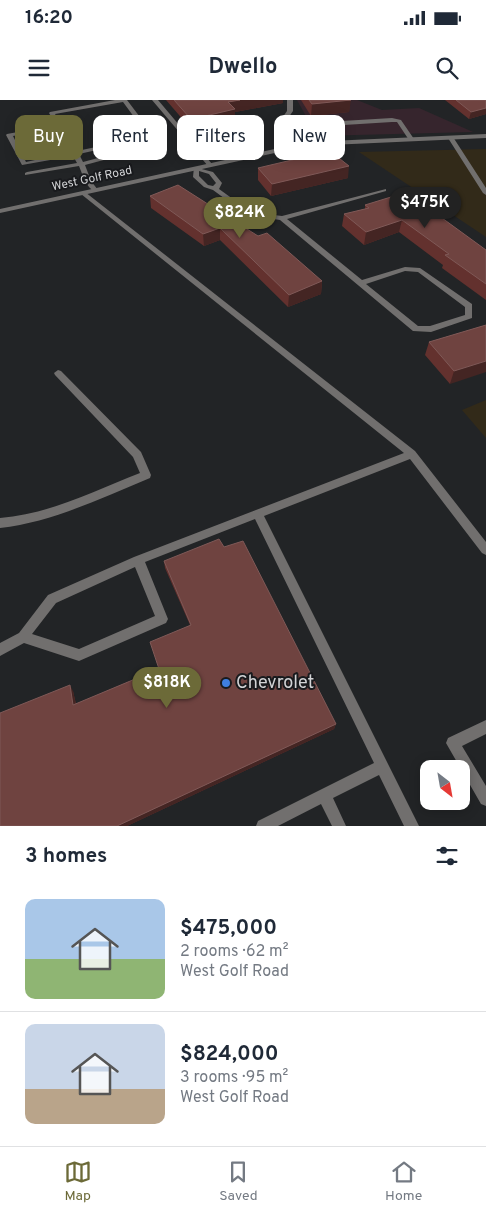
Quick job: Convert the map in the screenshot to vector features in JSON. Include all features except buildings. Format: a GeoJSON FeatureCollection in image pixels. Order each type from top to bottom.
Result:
{"type":"FeatureCollection","features":[{"type":"Feature","properties":{"kind":"street"},"geometry":{"type":"LineString","coordinates":[[53,115],[52,113],[124,100],[152,137],[83,151]]}},
{"type":"Feature","properties":{"kind":"street"},"geometry":{"type":"LineString","coordinates":[[155,100],[210,165]]}},
{"type":"Feature","properties":{"kind":"street"},"geometry":{"type":"LineString","coordinates":[[287,115],[290,111],[290,100]]}},
{"type":"Feature","properties":{"kind":"street"},"geometry":{"type":"LineString","coordinates":[[345,122],[399,121],[411,139]]}},
{"type":"Feature","properties":{"kind":"street"},"geometry":{"type":"LineString","coordinates":[[15,134],[10,135],[15,145]]}},
{"type":"Feature","properties":{"kind":"street","name":"West Golf Road"},"geometry":{"type":"LineString","coordinates":[[345,141],[486,136]]}},
{"type":"Feature","properties":{"kind":"street"},"geometry":{"type":"LineString","coordinates":[[451,138],[486,192]]}},
{"type":"Feature","properties":{"kind":"street","name":"West Golf Road"},"geometry":{"type":"LineString","coordinates":[[0,211],[274,150]]}},
{"type":"Feature","properties":{"kind":"street"},"geometry":{"type":"LineString","coordinates":[[22,160],[24,164],[43,160]]}},
{"type":"Feature","properties":{"kind":"street"},"geometry":{"type":"LineString","coordinates":[[79,160],[95,190]]}},
{"type":"Feature","properties":{"kind":"street"},"geometry":{"type":"LineString","coordinates":[[26,174],[96,160]]}},
{"type":"Feature","properties":{"kind":"street"},"geometry":{"type":"LineString","coordinates":[[215,189],[219,183],[211,173],[196,168],[196,177],[206,186],[215,189],[249,214],[282,218],[384,190]]}},
{"type":"Feature","properties":{"kind":"street"},"geometry":{"type":"LineString","coordinates":[[83,193],[412,454],[486,550]]}},
{"type":"Feature","properties":{"kind":"street"},"geometry":{"type":"LineString","coordinates":[[282,218],[416,329],[431,329],[469,316],[469,306],[420,270],[405,268],[361,283]]}},
{"type":"Feature","properties":{"kind":"street"},"geometry":{"type":"LineString","coordinates":[[0,523],[10,523],[50,512],[146,475],[137,455],[58,373]]}},
{"type":"Feature","properties":{"kind":"street"},"geometry":{"type":"LineString","coordinates":[[0,650],[23,638],[52,599],[138,560],[412,454]]}},
{"type":"Feature","properties":{"kind":"street"},"geometry":{"type":"LineString","coordinates":[[257,514],[412,826]]}},
{"type":"Feature","properties":{"kind":"street"},"geometry":{"type":"LineString","coordinates":[[23,638],[78,655],[162,619],[138,560]]}},
{"type":"Feature","properties":{"kind":"street"},"geometry":{"type":"LineString","coordinates":[[486,727],[453,744],[486,798]]}},
{"type":"Feature","properties":{"kind":"street"},"geometry":{"type":"LineString","coordinates":[[263,826],[382,766]]}},
{"type":"Feature","properties":{"kind":"street"},"geometry":{"type":"LineString","coordinates":[[324,796],[339,826]]}},
{"type":"Feature","properties":{"kind":"shaded area"},"geometry":{"type":"Polygon","coordinates":[[[297,100],[357,100],[382,110],[419,108],[473,132],[345,135],[345,115],[305,115],[297,100]]]}},
{"type":"Feature","properties":{"kind":"shaded area"},"geometry":{"type":"Polygon","coordinates":[[[486,149],[486,237],[359,152],[486,149]]]}},
{"type":"Feature","properties":{"kind":"shaded area"},"geometry":{"type":"Polygon","coordinates":[[[486,400],[486,438],[462,410],[486,400]]]}},
{"type":"Feature","properties":{"kind":"place","name":"Chevrolet"},"geometry":{"type":"Point","coordinates":[226,683]}}]}
